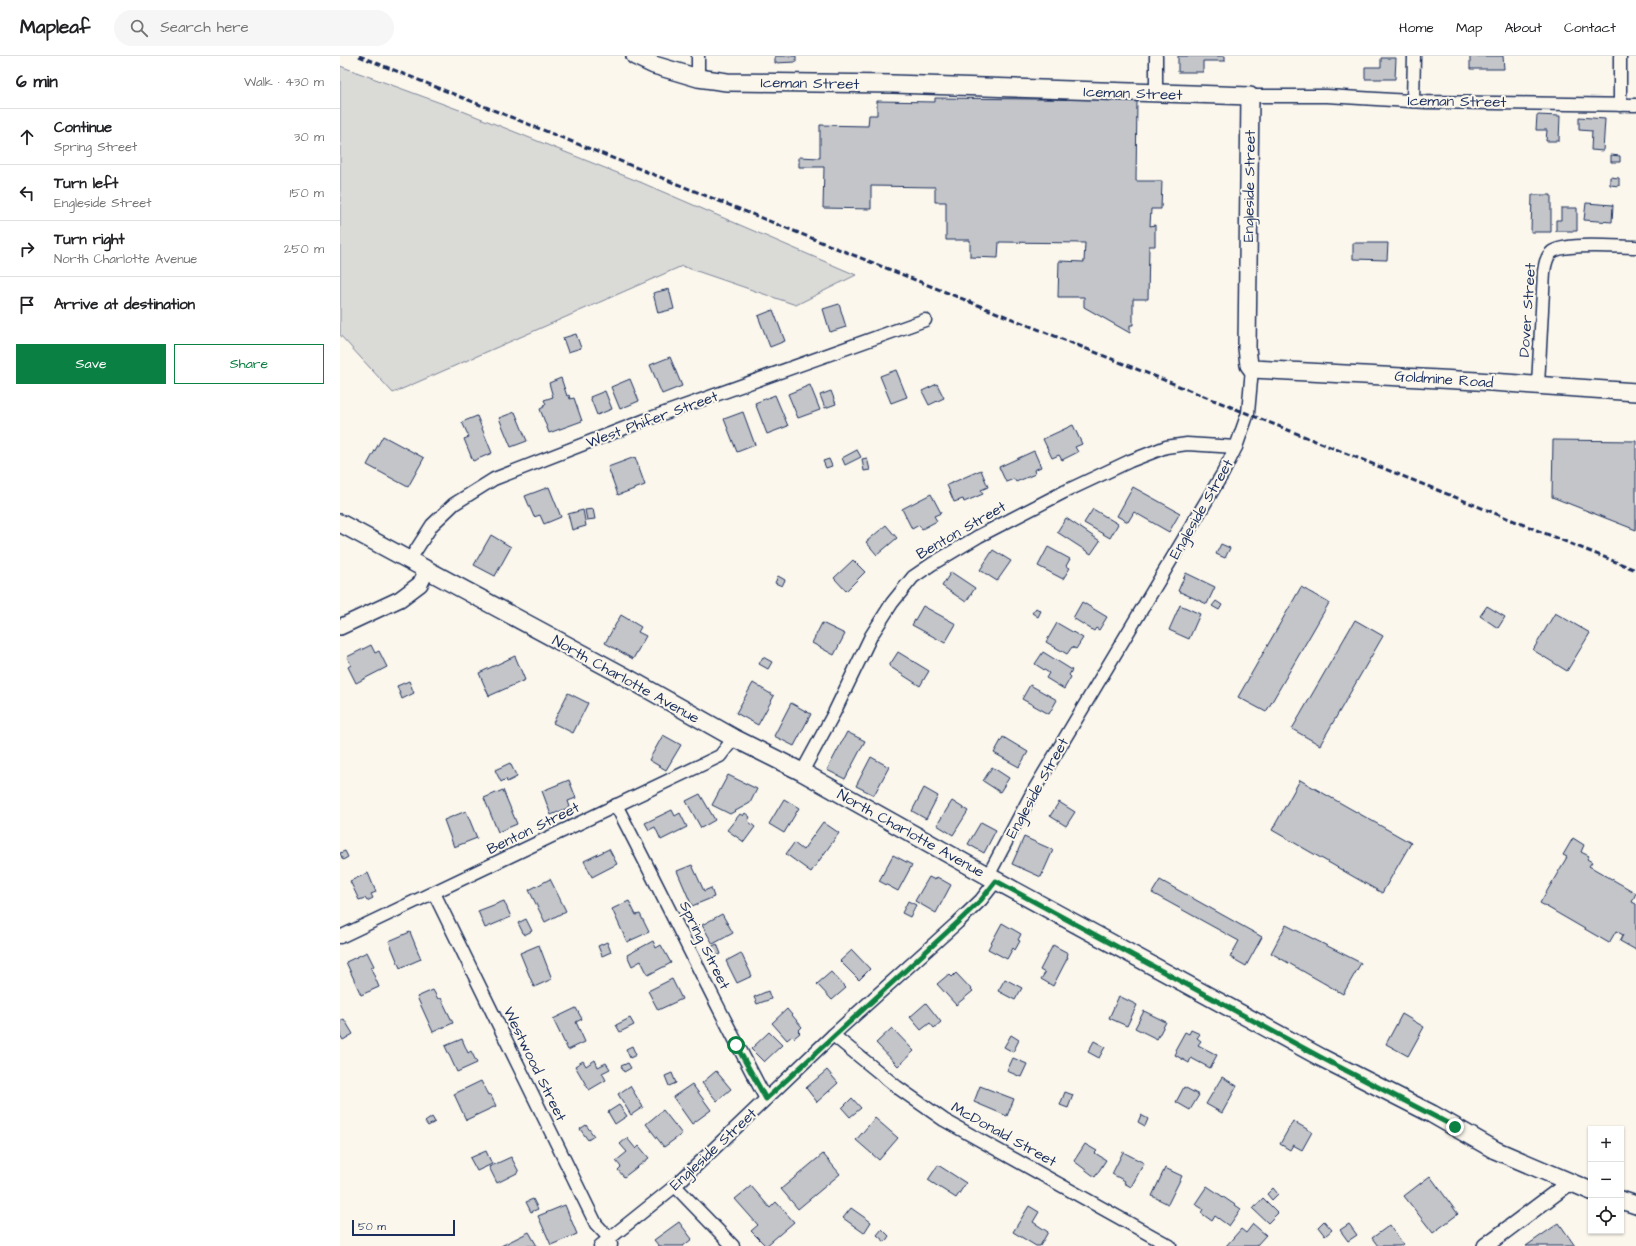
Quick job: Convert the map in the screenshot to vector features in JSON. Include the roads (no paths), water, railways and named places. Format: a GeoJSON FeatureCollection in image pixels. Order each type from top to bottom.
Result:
{"type":"FeatureCollection","features":[{"type":"Feature","properties":{"kind":"main road","name":"Iceman Street"},"geometry":{"type":"LineString","coordinates":[[635,56],[654,65],[698,78],[727,82],[893,84],[1250,96]]}},
{"type":"Feature","properties":{"kind":"main road","name":"Engleside Street"},"geometry":{"type":"LineString","coordinates":[[1250,96],[1247,348],[1249,364],[1252,369]]}},
{"type":"Feature","properties":{"kind":"main road","name":"Goldmine Road"},"geometry":{"type":"LineString","coordinates":[[1252,369],[1268,368],[1636,392]]}},
{"type":"Feature","properties":{"kind":"main road","name":"North Charlotte Avenue"},"geometry":{"type":"LineString","coordinates":[[340,523],[626,677],[734,738],[802,772],[992,879],[1322,1058],[1432,1114],[1495,1150],[1588,1190]]}},
{"type":"Feature","properties":{"kind":"main road"},"geometry":{"type":"LineString","coordinates":[[1624,1201],[1636,1205]]}},
{"type":"Feature","properties":{"kind":"street"},"geometry":{"type":"LineString","coordinates":[[698,56],[698,78]]}},
{"type":"Feature","properties":{"kind":"street"},"geometry":{"type":"LineString","coordinates":[[1156,56],[1156,93]]}},
{"type":"Feature","properties":{"kind":"street"},"geometry":{"type":"LineString","coordinates":[[1413,101],[1414,56]]}},
{"type":"Feature","properties":{"kind":"street"},"geometry":{"type":"LineString","coordinates":[[1620,56],[1620,105]]}},
{"type":"Feature","properties":{"kind":"street","name":"Iceman Street"},"geometry":{"type":"LineString","coordinates":[[1250,96],[1327,96],[1413,101],[1636,105]]}},
{"type":"Feature","properties":{"kind":"street","name":"Dover Street"},"geometry":{"type":"LineString","coordinates":[[1538,385],[1544,272],[1547,257],[1558,248],[1570,246],[1636,247]]}},
{"type":"Feature","properties":{"kind":"street","name":"West Phifer Street"},"geometry":{"type":"LineString","coordinates":[[409,561],[432,525],[448,509],[494,479],[648,419],[925,320]]}},
{"type":"Feature","properties":{"kind":"street","name":"Engleside Street"},"geometry":{"type":"LineString","coordinates":[[607,1244],[675,1186],[833,1035],[981,900],[1032,795],[1223,473],[1236,447],[1248,413],[1252,369]]}},
{"type":"Feature","properties":{"kind":"street","name":"Benton Street"},"geometry":{"type":"LineString","coordinates":[[802,772],[871,636],[892,603],[913,577],[932,564],[986,533],[1064,492],[1130,461],[1166,447],[1187,444],[1236,447]]}},
{"type":"Feature","properties":{"kind":"street"},"geometry":{"type":"LineString","coordinates":[[340,627],[400,599],[420,584],[427,570]]}},
{"type":"Feature","properties":{"kind":"street","name":"Benton Street"},"geometry":{"type":"LineString","coordinates":[[340,937],[720,756],[734,738]]}},
{"type":"Feature","properties":{"kind":"street","name":"Spring Street"},"geometry":{"type":"LineString","coordinates":[[616,805],[670,909],[736,1045],[766,1099]]}},
{"type":"Feature","properties":{"kind":"street","name":"Westwood Street"},"geometry":{"type":"LineString","coordinates":[[434,893],[607,1244]]}},
{"type":"Feature","properties":{"kind":"street","name":"McDonald Street"},"geometry":{"type":"LineString","coordinates":[[833,1035],[897,1087],[944,1120],[1170,1246]]}},
{"type":"Feature","properties":{"kind":"street"},"geometry":{"type":"LineString","coordinates":[[1485,1246],[1569,1183]]}},
{"type":"Feature","properties":{"kind":"street"},"geometry":{"type":"LineString","coordinates":[[675,1186],[733,1246]]}},
{"type":"Feature","properties":{"kind":"railway"},"geometry":{"type":"LineString","coordinates":[[359,56],[1636,570]]}}]}
